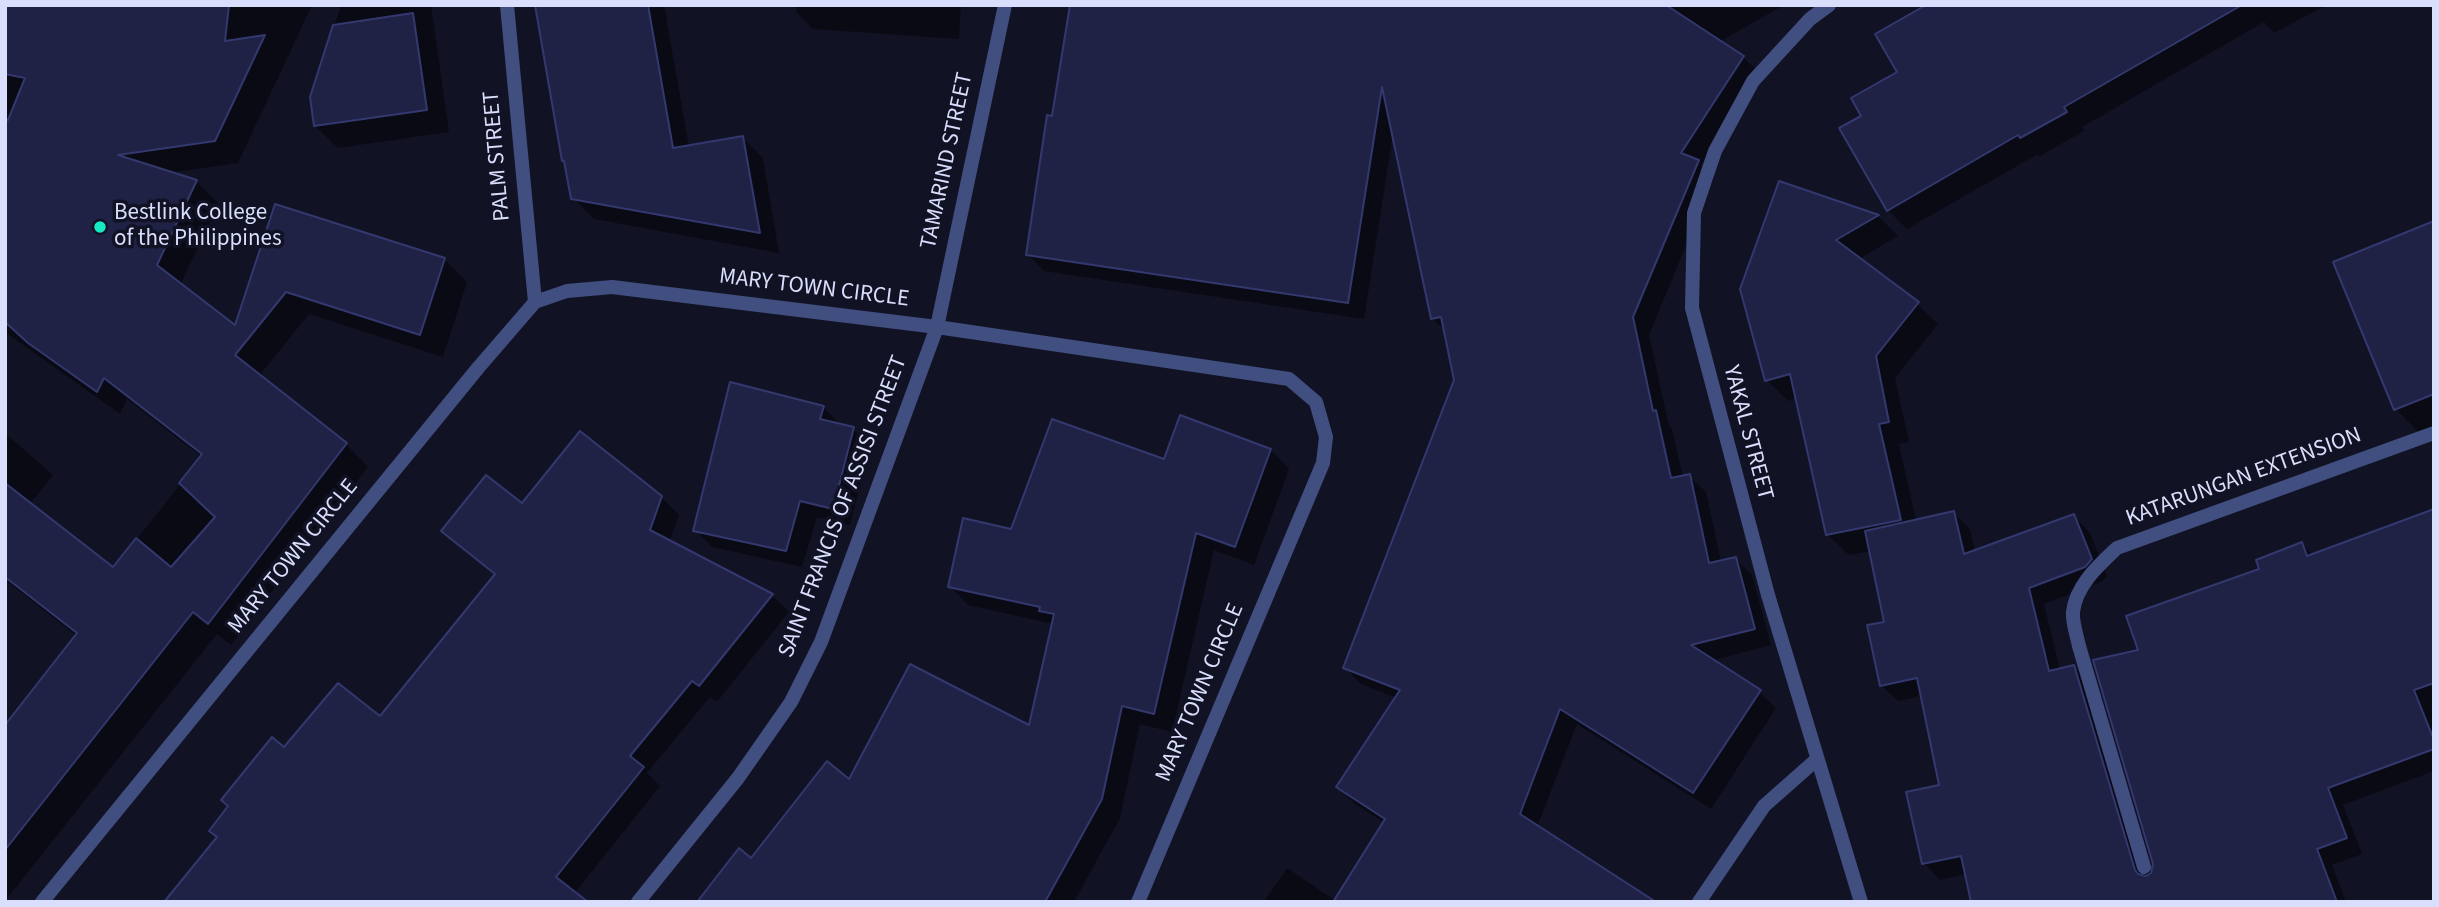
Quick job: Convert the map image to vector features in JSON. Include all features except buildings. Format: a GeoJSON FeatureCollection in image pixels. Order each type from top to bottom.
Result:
{"type":"FeatureCollection","features":[{"type":"Feature","properties":{"kind":"street","name":"PALM STREET"},"geometry":{"type":"LineString","coordinates":[[507,5],[535,302]]}},
{"type":"Feature","properties":{"kind":"street","name":"TAMARIND STREET"},"geometry":{"type":"LineString","coordinates":[[937,327],[1005,5]]}},
{"type":"Feature","properties":{"kind":"street","name":"YAKAL STREET"},"geometry":{"type":"LineString","coordinates":[[1829,5],[1810,19],[1753,81],[1715,151],[1694,213],[1692,308],[1768,595],[1861,902]]}},
{"type":"Feature","properties":{"kind":"street","name":"MARY TOWN CIRCLE"},"geometry":{"type":"LineString","coordinates":[[42,902],[478,368],[535,302],[567,290],[612,287],[937,327],[1289,379],[1316,402],[1326,437],[1323,463],[1138,902]]}},
{"type":"Feature","properties":{"kind":"street","name":"SAINT FRANCIS OF ASSISI STREET"},"geometry":{"type":"LineString","coordinates":[[638,902],[738,778],[791,702],[821,642],[937,327]]}},
{"type":"Feature","properties":{"kind":"street","name":"KATARUNGAN EXTENSION"},"geometry":{"type":"LineString","coordinates":[[2144,867],[2079,646],[2073,613],[2080,590],[2094,569],[2117,548],[2434,433]]}},
{"type":"Feature","properties":{"kind":"street"},"geometry":{"type":"LineString","coordinates":[[1699,902],[1765,806],[1816,760]]}},
{"type":"Feature","properties":{"kind":"place","name":"Bestlink College of the Philippines"},"geometry":{"type":"Point","coordinates":[100,227]}}]}
